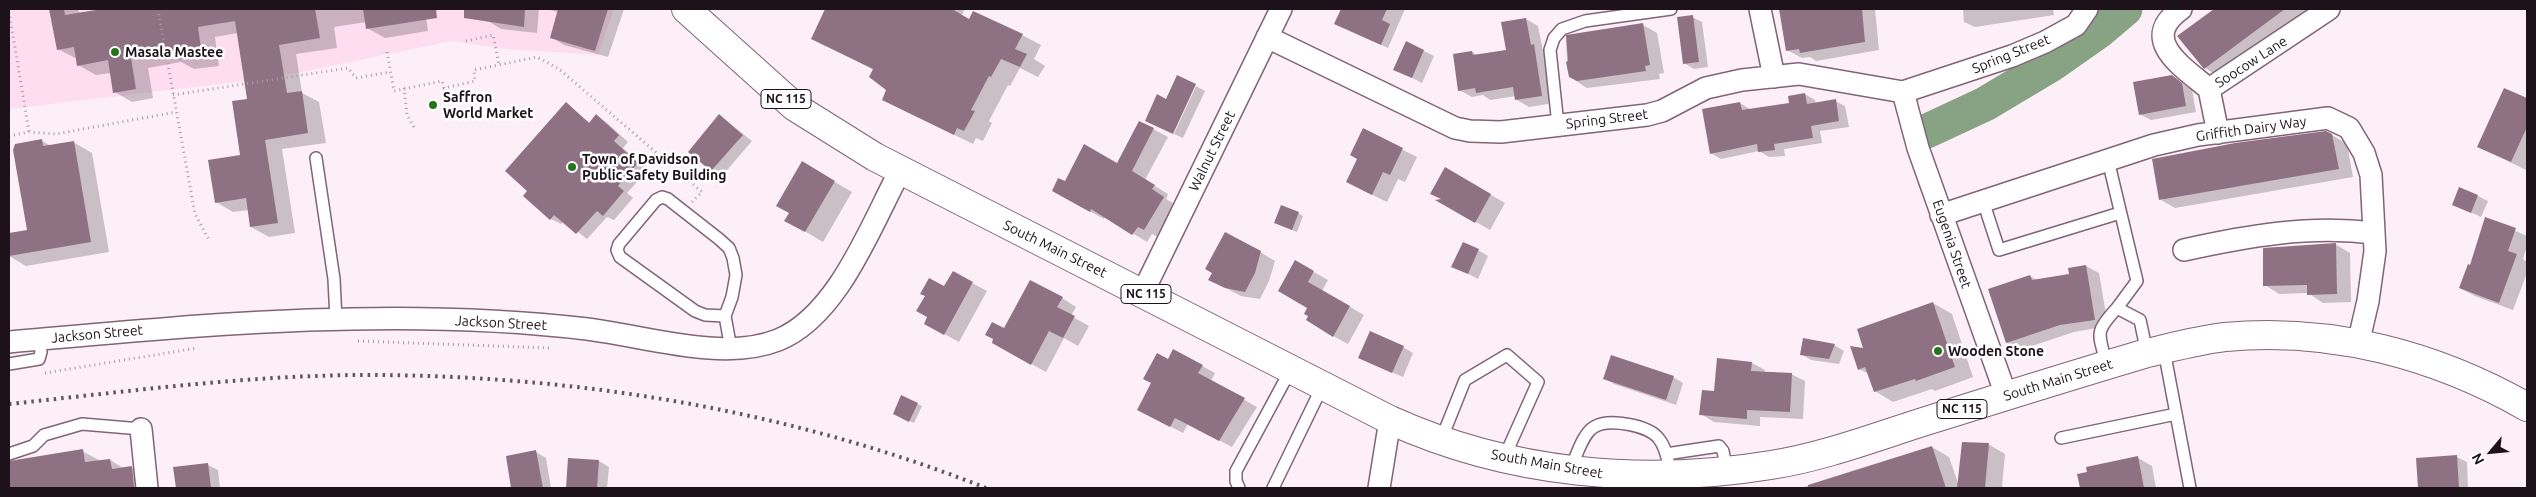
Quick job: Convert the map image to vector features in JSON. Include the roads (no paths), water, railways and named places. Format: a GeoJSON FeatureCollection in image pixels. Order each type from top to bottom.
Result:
{"type":"FeatureCollection","features":[{"type":"Feature","properties":{"kind":"main road","name":"South Main Street"},"geometry":{"type":"LineString","coordinates":[[686,9],[795,107],[820,124],[900,170],[1143,292],[1390,420],[1422,434],[1504,458],[1570,471],[1626,476],[1669,465],[1728,471],[1773,465],[1832,450],[2006,395],[2156,352],[2196,342],[2249,336],[2280,336],[2358,344],[2399,352],[2464,374],[2489,385],[2527,406]]}},
{"type":"Feature","properties":{"kind":"street","name":"Walnut Street"},"geometry":{"type":"LineString","coordinates":[[1143,292],[1281,9]]}},
{"type":"Feature","properties":{"kind":"street"},"geometry":{"type":"LineString","coordinates":[[1760,9],[1774,77]]}},
{"type":"Feature","properties":{"kind":"street","name":"Spring Street"},"geometry":{"type":"LineString","coordinates":[[1268,37],[1455,128],[1470,131],[1500,132],[1647,115],[1662,111],[1706,88],[1742,80],[1800,74],[1903,92],[2012,56],[2045,42],[2076,26],[2087,9]]}},
{"type":"Feature","properties":{"kind":"street"},"geometry":{"type":"LineString","coordinates":[[2181,9],[2168,18],[2163,29],[2163,44],[2172,57],[2209,89]]}},
{"type":"Feature","properties":{"kind":"street","name":"Soocow Lane"},"geometry":{"type":"LineString","coordinates":[[2218,133],[2209,89],[2329,9]]}},
{"type":"Feature","properties":{"kind":"street","name":"Eugenia Street"},"geometry":{"type":"LineString","coordinates":[[1903,92],[1918,148],[2006,395]]}},
{"type":"Feature","properties":{"kind":"street","name":"Griffith Dairy Way"},"geometry":{"type":"LineString","coordinates":[[1941,214],[2154,145],[2218,133],[2328,118],[2349,128],[2364,153],[2371,175],[2375,250],[2368,301],[2358,344]]}},
{"type":"Feature","properties":{"kind":"street","name":"Jackson Street"},"geometry":{"type":"LineString","coordinates":[[9,342],[224,324],[336,320],[517,322],[588,329],[732,350],[754,348],[794,332],[820,311],[840,284],[900,170]]}},
{"type":"Feature","properties":{"kind":"street"},"geometry":{"type":"LineString","coordinates":[[2184,250],[2231,240],[2301,231],[2346,230],[2374,233]]}},
{"type":"Feature","properties":{"kind":"street"},"geometry":{"type":"LineString","coordinates":[[1379,488],[1390,420]]}},
{"type":"Feature","properties":{"kind":"street"},"geometry":{"type":"LineString","coordinates":[[140,429],[147,488]]}},
{"type":"Feature","properties":{"kind":"lane"},"geometry":{"type":"LineString","coordinates":[[1558,124],[1550,50],[1554,38],[1562,29],[1585,20],[1671,9]]}},
{"type":"Feature","properties":{"kind":"lane"},"geometry":{"type":"LineString","coordinates":[[316,158],[334,279],[336,320]]}},
{"type":"Feature","properties":{"kind":"lane"},"geometry":{"type":"LineString","coordinates":[[2107,366],[2099,334],[2101,325],[2117,308],[2137,281],[2108,160]]}},
{"type":"Feature","properties":{"kind":"lane"},"geometry":{"type":"LineString","coordinates":[[724,316],[705,315],[682,304],[620,257],[617,250],[618,244],[656,200],[662,197],[668,199],[728,248],[733,258],[736,275],[732,297],[724,316],[732,350]]}},
{"type":"Feature","properties":{"kind":"lane"},"geometry":{"type":"LineString","coordinates":[[1983,201],[1999,250],[2120,212]]}},
{"type":"Feature","properties":{"kind":"lane"},"geometry":{"type":"LineString","coordinates":[[2117,308],[2140,320],[2156,352],[2176,414],[2190,488]]}},
{"type":"Feature","properties":{"kind":"lane"},"geometry":{"type":"LineString","coordinates":[[9,364],[39,359],[41,352],[39,339]]}},
{"type":"Feature","properties":{"kind":"lane"},"geometry":{"type":"LineString","coordinates":[[1441,440],[1466,380],[1507,355],[1538,382],[1504,458]]}},
{"type":"Feature","properties":{"kind":"lane"},"geometry":{"type":"LineString","coordinates":[[1239,488],[1236,481],[1236,470],[1291,369]]}},
{"type":"Feature","properties":{"kind":"lane"},"geometry":{"type":"LineString","coordinates":[[1273,488],[1323,385]]}},
{"type":"Feature","properties":{"kind":"lane"},"geometry":{"type":"LineString","coordinates":[[2061,438],[2176,414]]}},
{"type":"Feature","properties":{"kind":"lane"},"geometry":{"type":"LineString","coordinates":[[9,454],[33,446],[44,435],[82,424],[140,429]]}},
{"type":"Feature","properties":{"kind":"lane"},"geometry":{"type":"LineString","coordinates":[[1570,471],[1587,434],[1601,424],[1633,425],[1655,434],[1669,465]]}},
{"type":"Feature","properties":{"kind":"waterway"},"geometry":{"type":"LineString","coordinates":[[1927,131],[1985,104],[2052,64],[2099,31],[2125,9]]}},
{"type":"Feature","properties":{"kind":"railway"},"geometry":{"type":"LineString","coordinates":[[9,404],[182,385],[313,376],[437,376],[517,381],[597,389],[756,417],[834,437],[911,460],[986,488]]}},
{"type":"Feature","properties":{"kind":"place","name":"Masala Mastee"},"geometry":{"type":"Point","coordinates":[115,52]}},
{"type":"Feature","properties":{"kind":"place","name":"Saffron World Market"},"geometry":{"type":"Point","coordinates":[433,105]}},
{"type":"Feature","properties":{"kind":"place","name":"Town of Davidson Public Safety Building"},"geometry":{"type":"Point","coordinates":[572,167]}},
{"type":"Feature","properties":{"kind":"place","name":"Wooden Stone"},"geometry":{"type":"Point","coordinates":[1938,351]}}]}
